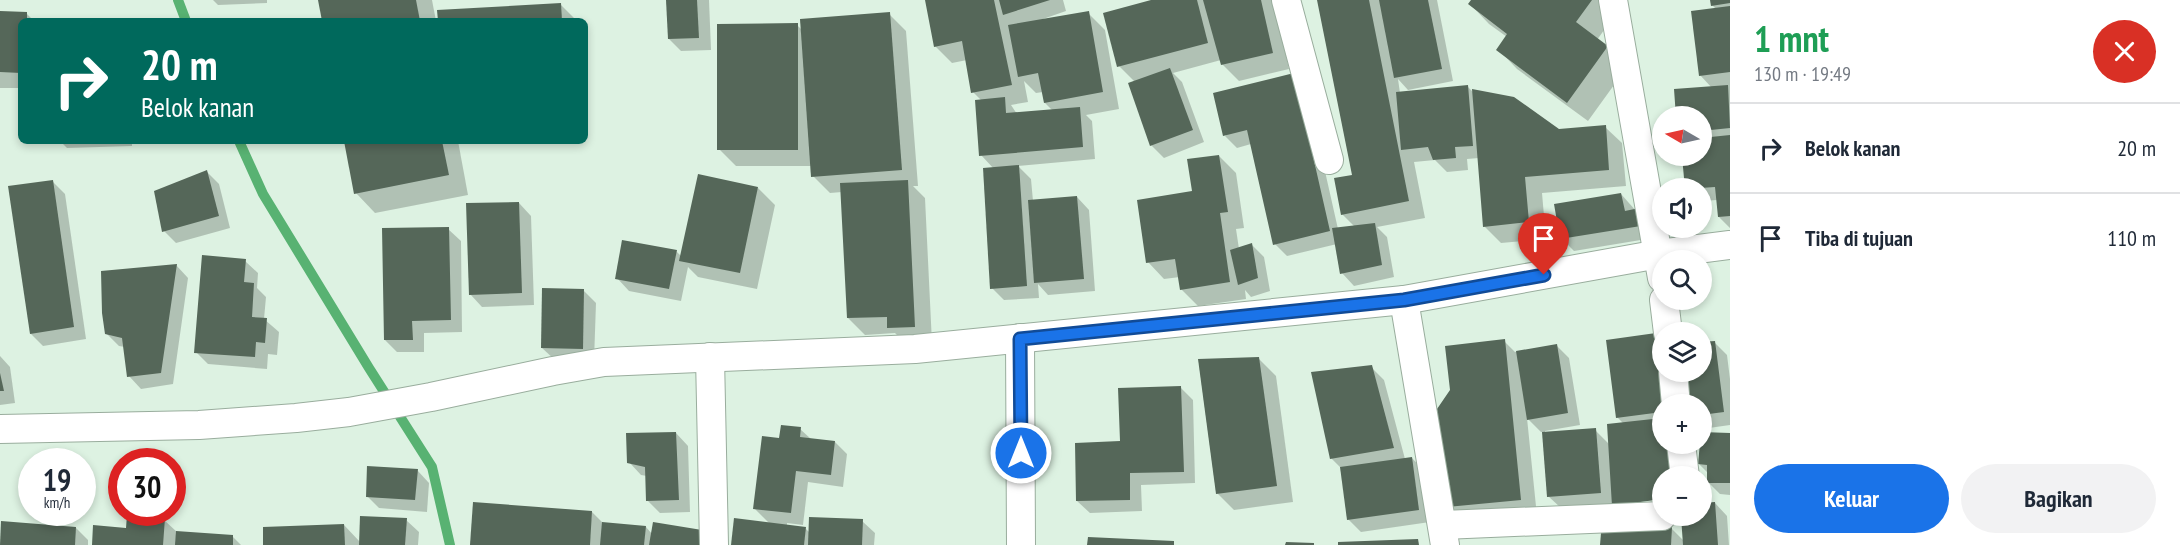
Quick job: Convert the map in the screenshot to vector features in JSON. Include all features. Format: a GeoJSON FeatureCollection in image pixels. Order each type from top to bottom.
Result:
{"type":"FeatureCollection","features":[{"type":"Feature","properties":{"kind":"street"},"geometry":{"type":"LineString","coordinates":[[1286,0],[1329,160]]}},
{"type":"Feature","properties":{"kind":"street"},"geometry":{"type":"LineString","coordinates":[[1613,0],[1658,250]]}},
{"type":"Feature","properties":{"kind":"street"},"geometry":{"type":"LineString","coordinates":[[1712,250],[1730,245]]}},
{"type":"Feature","properties":{"kind":"street"},"geometry":{"type":"LineString","coordinates":[[0,429],[199,425],[307,417],[431,397],[604,362],[915,349],[1404,300],[1652,267]]}},
{"type":"Feature","properties":{"kind":"street"},"geometry":{"type":"LineString","coordinates":[[1404,300],[1444,535],[1652,517]]}},
{"type":"Feature","properties":{"kind":"street"},"geometry":{"type":"LineString","coordinates":[[1020,339],[1021,545]]}},
{"type":"Feature","properties":{"kind":"street"},"geometry":{"type":"LineString","coordinates":[[710,357],[714,545]]}},
{"type":"Feature","properties":{"kind":"building"},"geometry":{"type":"Polygon","coordinates":[[[318,0],[416,0],[419,18],[321,18],[318,0]]]}},
{"type":"Feature","properties":{"kind":"building"},"geometry":{"type":"Polygon","coordinates":[[[666,0],[697,0],[699,38],[668,39],[666,0]]]}},
{"type":"Feature","properties":{"kind":"building"},"geometry":{"type":"Polygon","coordinates":[[[925,0],[994,0],[1012,85],[971,93],[962,41],[934,47],[925,0]]]}},
{"type":"Feature","properties":{"kind":"building"},"geometry":{"type":"Polygon","coordinates":[[[999,0],[1050,0],[1003,15],[999,0]]]}},
{"type":"Feature","properties":{"kind":"building"},"geometry":{"type":"Polygon","coordinates":[[[1151,0],[1197,0],[1208,43],[1117,67],[1103,13],[1151,0]]]}},
{"type":"Feature","properties":{"kind":"building"},"geometry":{"type":"Polygon","coordinates":[[[1203,0],[1261,0],[1273,53],[1221,65],[1203,0]]]}},
{"type":"Feature","properties":{"kind":"building"},"geometry":{"type":"Polygon","coordinates":[[[1317,0],[1369,0],[1409,201],[1341,215],[1334,178],[1352,175],[1317,0]]]}},
{"type":"Feature","properties":{"kind":"building"},"geometry":{"type":"Polygon","coordinates":[[[1379,0],[1428,0],[1442,69],[1394,78],[1379,0]]]}},
{"type":"Feature","properties":{"kind":"building"},"geometry":{"type":"Polygon","coordinates":[[[1471,0],[1592,0],[1576,22],[1608,46],[1567,103],[1496,50],[1507,34],[1468,4],[1471,0]]]}},
{"type":"Feature","properties":{"kind":"building"},"geometry":{"type":"Polygon","coordinates":[[[1710,0],[1730,0],[1730,3],[1711,6],[1710,0]]]}},
{"type":"Feature","properties":{"kind":"building"},"geometry":{"type":"Polygon","coordinates":[[[561,3],[562,18],[438,18],[437,10],[561,3]]]}},
{"type":"Feature","properties":{"kind":"building"},"geometry":{"type":"Polygon","coordinates":[[[1730,6],[1730,72],[1699,76],[1691,11],[1730,6]]]}},
{"type":"Feature","properties":{"kind":"building"},"geometry":{"type":"Polygon","coordinates":[[[0,11],[27,12],[27,18],[18,18],[18,73],[0,72],[0,11]]]}},
{"type":"Feature","properties":{"kind":"building"},"geometry":{"type":"Polygon","coordinates":[[[1089,11],[1103,92],[1044,103],[1038,73],[1018,77],[1008,25],[1089,11]]]}},
{"type":"Feature","properties":{"kind":"building"},"geometry":{"type":"Polygon","coordinates":[[[890,12],[902,170],[811,177],[800,19],[890,12]]]}},
{"type":"Feature","properties":{"kind":"building"},"geometry":{"type":"Polygon","coordinates":[[[798,23],[798,150],[717,150],[717,24],[798,23]]]}},
{"type":"Feature","properties":{"kind":"building"},"geometry":{"type":"Polygon","coordinates":[[[1170,68],[1193,130],[1150,146],[1128,83],[1170,68]]]}},
{"type":"Feature","properties":{"kind":"building"},"geometry":{"type":"Polygon","coordinates":[[[1294,73],[1330,231],[1273,245],[1247,130],[1223,136],[1213,93],[1294,73]]]}},
{"type":"Feature","properties":{"kind":"building"},"geometry":{"type":"Polygon","coordinates":[[[1468,85],[1473,146],[1455,147],[1456,158],[1433,160],[1428,147],[1401,150],[1396,92],[1468,85]]]}},
{"type":"Feature","properties":{"kind":"building"},"geometry":{"type":"Polygon","coordinates":[[[1728,85],[1730,128],[1712,130],[1712,106],[1675,106],[1674,89],[1728,85]]]}},
{"type":"Feature","properties":{"kind":"building"},"geometry":{"type":"Polygon","coordinates":[[[1472,89],[1514,97],[1559,129],[1606,125],[1609,170],[1525,177],[1529,222],[1483,227],[1472,89]]]}},
{"type":"Feature","properties":{"kind":"building"},"geometry":{"type":"Polygon","coordinates":[[[1005,97],[1006,113],[1080,107],[1083,147],[979,156],[975,100],[1005,97]]]}},
{"type":"Feature","properties":{"kind":"building"},"geometry":{"type":"Polygon","coordinates":[[[1730,135],[1730,216],[1718,217],[1712,178],[1684,178],[1683,166],[1712,166],[1712,137],[1730,135]]]}},
{"type":"Feature","properties":{"kind":"building"},"geometry":{"type":"Polygon","coordinates":[[[345,144],[443,144],[449,175],[354,194],[345,144]]]}},
{"type":"Feature","properties":{"kind":"building"},"geometry":{"type":"Polygon","coordinates":[[[1219,155],[1228,212],[1220,213],[1230,282],[1180,290],[1175,259],[1146,263],[1137,200],[1192,191],[1187,159],[1219,155]]]}},
{"type":"Feature","properties":{"kind":"building"},"geometry":{"type":"Polygon","coordinates":[[[1019,165],[1027,286],[990,289],[983,168],[1019,165]]]}},
{"type":"Feature","properties":{"kind":"building"},"geometry":{"type":"Polygon","coordinates":[[[207,170],[219,216],[162,232],[154,191],[207,170]]]}},
{"type":"Feature","properties":{"kind":"building"},"geometry":{"type":"Polygon","coordinates":[[[698,174],[758,187],[740,273],[679,261],[698,174]]]}},
{"type":"Feature","properties":{"kind":"building"},"geometry":{"type":"Polygon","coordinates":[[[53,180],[74,327],[30,334],[8,186],[53,180]]]}},
{"type":"Feature","properties":{"kind":"building"},"geometry":{"type":"Polygon","coordinates":[[[908,180],[915,327],[887,328],[887,317],[847,318],[840,183],[908,180]]]}},
{"type":"Feature","properties":{"kind":"building"},"geometry":{"type":"Polygon","coordinates":[[[1621,193],[1625,211],[1644,207],[1647,225],[1560,239],[1554,204],[1621,193]]]}},
{"type":"Feature","properties":{"kind":"building"},"geometry":{"type":"Polygon","coordinates":[[[1077,196],[1084,279],[1034,283],[1028,200],[1077,196]]]}},
{"type":"Feature","properties":{"kind":"building"},"geometry":{"type":"Polygon","coordinates":[[[519,202],[522,293],[469,295],[466,203],[519,202]]]}},
{"type":"Feature","properties":{"kind":"building"},"geometry":{"type":"Polygon","coordinates":[[[1375,223],[1382,265],[1340,274],[1332,228],[1375,223]]]}},
{"type":"Feature","properties":{"kind":"building"},"geometry":{"type":"Polygon","coordinates":[[[449,227],[451,320],[412,321],[413,340],[384,340],[382,228],[449,227]]]}},
{"type":"Feature","properties":{"kind":"building"},"geometry":{"type":"Polygon","coordinates":[[[622,240],[677,250],[669,289],[615,279],[622,240]]]}},
{"type":"Feature","properties":{"kind":"building"},"geometry":{"type":"Polygon","coordinates":[[[1252,243],[1258,278],[1238,285],[1230,250],[1252,243]]]}},
{"type":"Feature","properties":{"kind":"building"},"geometry":{"type":"Polygon","coordinates":[[[202,255],[246,259],[244,282],[254,283],[252,317],[267,318],[265,343],[256,342],[255,357],[194,353],[202,255]]]}},
{"type":"Feature","properties":{"kind":"building"},"geometry":{"type":"Polygon","coordinates":[[[177,264],[161,373],[127,377],[122,338],[105,334],[101,271],[177,264]]]}},
{"type":"Feature","properties":{"kind":"building"},"geometry":{"type":"Polygon","coordinates":[[[542,288],[584,289],[583,349],[541,348],[542,288]]]}},
{"type":"Feature","properties":{"kind":"building"},"geometry":{"type":"Polygon","coordinates":[[[1652,334],[1652,382],[1662,382],[1664,394],[1652,394],[1652,413],[1616,418],[1606,340],[1652,334]]]}},
{"type":"Feature","properties":{"kind":"building"},"geometry":{"type":"Polygon","coordinates":[[[1505,339],[1521,500],[1447,507],[1437,409],[1450,390],[1445,346],[1505,339]]]}},
{"type":"Feature","properties":{"kind":"building"},"geometry":{"type":"Polygon","coordinates":[[[1712,341],[1715,341],[1724,412],[1712,414],[1712,394],[1685,394],[1683,382],[1712,382],[1712,341]]]}},
{"type":"Feature","properties":{"kind":"building"},"geometry":{"type":"Polygon","coordinates":[[[1557,344],[1568,413],[1527,420],[1516,351],[1557,344]]]}},
{"type":"Feature","properties":{"kind":"building"},"geometry":{"type":"Polygon","coordinates":[[[1259,357],[1277,486],[1216,494],[1198,359],[1259,357]]]}},
{"type":"Feature","properties":{"kind":"building"},"geometry":{"type":"Polygon","coordinates":[[[1372,365],[1394,448],[1330,459],[1311,372],[1372,365]]]}},
{"type":"Feature","properties":{"kind":"building"},"geometry":{"type":"Polygon","coordinates":[[[0,373],[4,391],[0,391],[0,373]]]}},
{"type":"Feature","properties":{"kind":"building"},"geometry":{"type":"Polygon","coordinates":[[[1181,386],[1184,472],[1130,473],[1130,500],[1076,501],[1075,443],[1120,441],[1118,388],[1181,386]]]}},
{"type":"Feature","properties":{"kind":"building"},"geometry":{"type":"Polygon","coordinates":[[[1652,419],[1652,454],[1671,454],[1672,466],[1652,466],[1652,500],[1612,506],[1607,424],[1652,419]]]}},
{"type":"Feature","properties":{"kind":"building"},"geometry":{"type":"Polygon","coordinates":[[[781,425],[801,427],[800,437],[835,441],[831,475],[796,471],[791,513],[753,509],[762,436],[779,438],[781,425]]]}},
{"type":"Feature","properties":{"kind":"building"},"geometry":{"type":"Polygon","coordinates":[[[1596,428],[1601,493],[1547,497],[1542,432],[1596,428]]]}},
{"type":"Feature","properties":{"kind":"building"},"geometry":{"type":"Polygon","coordinates":[[[676,432],[679,500],[646,501],[645,467],[627,463],[626,433],[676,432]]]}},
{"type":"Feature","properties":{"kind":"building"},"geometry":{"type":"Polygon","coordinates":[[[1712,432],[1730,433],[1730,483],[1712,483],[1712,466],[1698,464],[1699,454],[1712,454],[1712,432]]]}},
{"type":"Feature","properties":{"kind":"building"},"geometry":{"type":"Polygon","coordinates":[[[1412,457],[1419,510],[1347,520],[1340,467],[1412,457]]]}},
{"type":"Feature","properties":{"kind":"building"},"geometry":{"type":"Polygon","coordinates":[[[367,466],[418,469],[415,500],[366,497],[367,466]]]}},
{"type":"Feature","properties":{"kind":"building"},"geometry":{"type":"Polygon","coordinates":[[[473,502],[592,511],[590,545],[470,545],[473,502]]]}},
{"type":"Feature","properties":{"kind":"building"},"geometry":{"type":"Polygon","coordinates":[[[1712,502],[1715,502],[1718,545],[1683,545],[1682,526],[1712,526],[1712,502]]]}},
{"type":"Feature","properties":{"kind":"building"},"geometry":{"type":"Polygon","coordinates":[[[360,516],[407,518],[405,545],[359,545],[360,516]]]}},
{"type":"Feature","properties":{"kind":"building"},"geometry":{"type":"Polygon","coordinates":[[[809,517],[863,519],[862,545],[808,545],[809,517]]]}},
{"type":"Feature","properties":{"kind":"building"},"geometry":{"type":"Polygon","coordinates":[[[734,518],[806,527],[804,545],[731,545],[734,518]]]}},
{"type":"Feature","properties":{"kind":"building"},"geometry":{"type":"Polygon","coordinates":[[[1,521],[18,522],[18,526],[76,527],[75,545],[0,545],[1,521]]]}},
{"type":"Feature","properties":{"kind":"building"},"geometry":{"type":"Polygon","coordinates":[[[1602,521],[1672,527],[1671,545],[1600,545],[1602,521]]]}},
{"type":"Feature","properties":{"kind":"building"},"geometry":{"type":"Polygon","coordinates":[[[602,522],[646,526],[644,545],[600,545],[602,522]]]}},
{"type":"Feature","properties":{"kind":"building"},"geometry":{"type":"Polygon","coordinates":[[[653,522],[702,530],[700,545],[649,545],[653,522]]]}},
{"type":"Feature","properties":{"kind":"building"},"geometry":{"type":"Polygon","coordinates":[[[344,524],[345,545],[263,545],[263,527],[344,524]]]}},
{"type":"Feature","properties":{"kind":"building"},"geometry":{"type":"Polygon","coordinates":[[[93,526],[126,528],[126,526],[164,526],[163,545],[92,545],[93,526]]]}},
{"type":"Feature","properties":{"kind":"building"},"geometry":{"type":"Polygon","coordinates":[[[176,531],[233,535],[233,545],[175,545],[176,531]]]}},
{"type":"Feature","properties":{"kind":"building"},"geometry":{"type":"Polygon","coordinates":[[[1088,537],[1174,541],[1174,545],[1087,545],[1088,537]]]}},
{"type":"Feature","properties":{"kind":"building"},"geometry":{"type":"Polygon","coordinates":[[[1418,539],[1419,545],[1338,545],[1338,542],[1418,539]]]}},
{"type":"Feature","properties":{"kind":"building"},"geometry":{"type":"Polygon","coordinates":[[[1286,542],[1314,543],[1314,545],[1285,545],[1286,542]]]}},
{"type":"Feature","properties":{"kind":"waterway"},"geometry":{"type":"LineString","coordinates":[[178,0],[185,18]]}},
{"type":"Feature","properties":{"kind":"waterway"},"geometry":{"type":"LineString","coordinates":[[240,144],[263,194],[432,467],[450,545]]}},
{"type":"Feature","properties":{"kind":"route"},"geometry":{"type":"LineString","coordinates":[[1021,453],[1020,339],[1404,300],[1544,275]]}}]}
